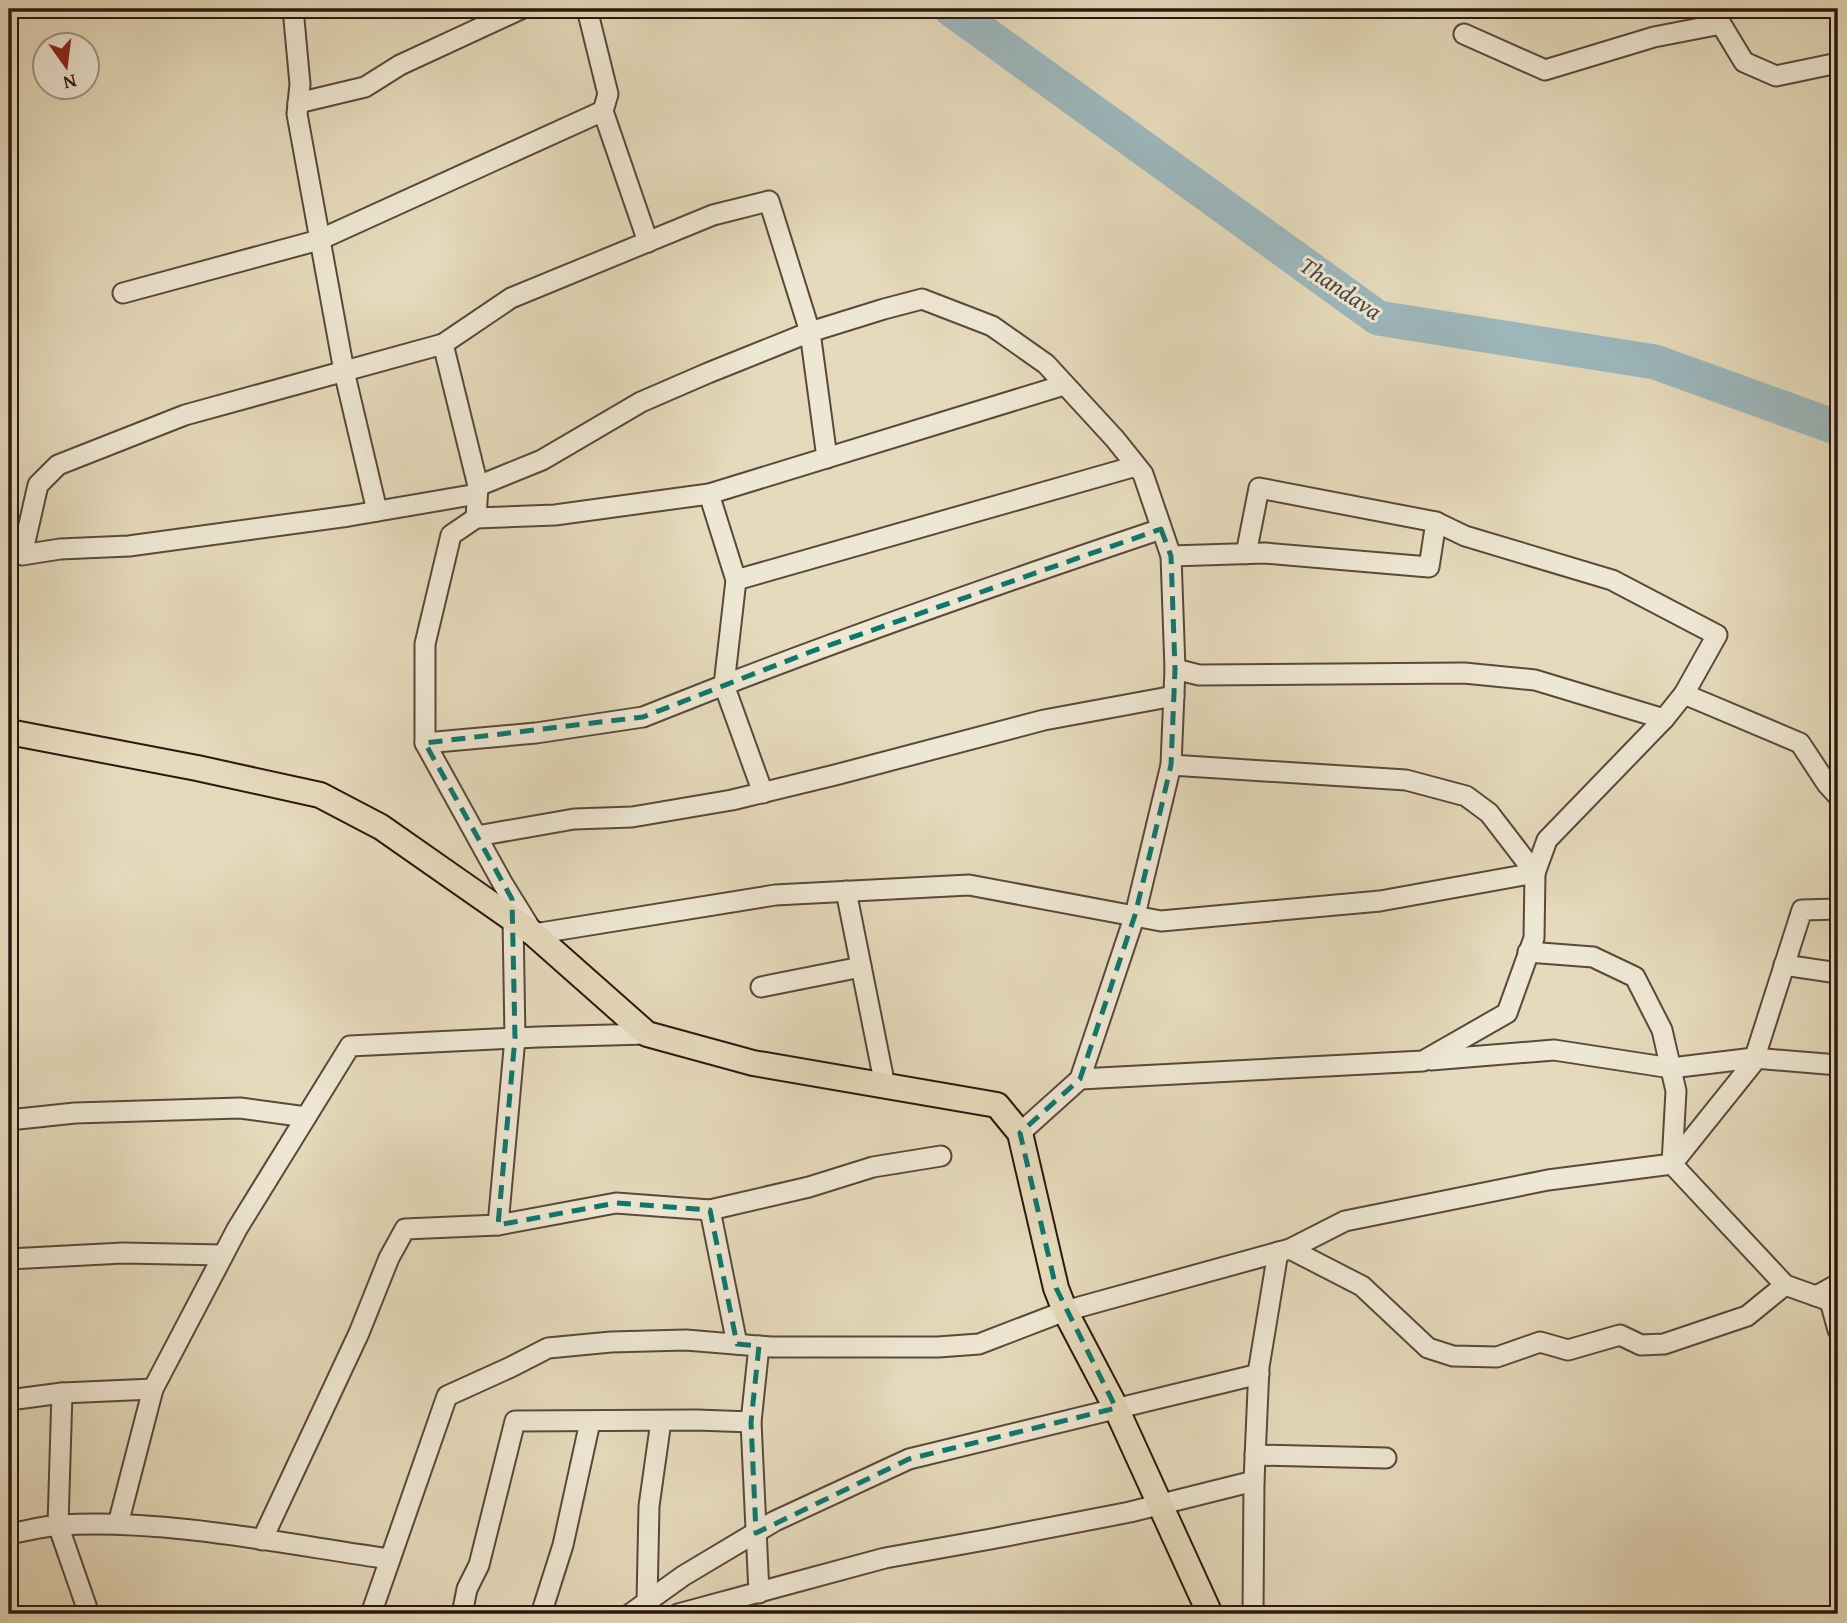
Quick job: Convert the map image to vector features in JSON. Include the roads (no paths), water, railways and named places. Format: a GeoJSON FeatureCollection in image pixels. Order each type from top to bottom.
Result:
{"type":"FeatureCollection","features":[{"type":"Feature","properties":{"kind":"main road"},"geometry":{"type":"LineString","coordinates":[[9,732],[320,795],[382,828],[534,934],[647,1034],[753,1063],[997,1105],[1020,1133],[1056,1288],[1065,1311],[1116,1408],[1210,1614]]}},
{"type":"Feature","properties":{"kind":"street"},"geometry":{"type":"LineString","coordinates":[[293,9],[300,84],[298,114],[319,240],[344,371],[377,512]]}},
{"type":"Feature","properties":{"kind":"street"},"geometry":{"type":"LineString","coordinates":[[298,103],[365,87],[400,65],[521,9]]}},
{"type":"Feature","properties":{"kind":"street"},"geometry":{"type":"LineString","coordinates":[[587,9],[608,93],[603,111],[648,242]]}},
{"type":"Feature","properties":{"kind":"street"},"geometry":{"type":"LineString","coordinates":[[1464,34],[1545,70],[1654,37],[1721,24],[1744,62],[1776,76],[1838,63]]}},
{"type":"Feature","properties":{"kind":"street"},"geometry":{"type":"LineString","coordinates":[[123,293],[319,240],[603,111]]}},
{"type":"Feature","properties":{"kind":"street"},"geometry":{"type":"LineString","coordinates":[[827,458],[810,332],[769,201],[713,215],[511,298],[443,344],[185,415],[58,465],[38,485],[15,554],[129,546],[377,512],[477,490],[542,460],[641,402],[810,332],[922,299],[992,326],[1045,364],[1115,439],[1143,474],[1171,556],[1175,670],[1171,765],[1135,915],[1080,1079],[1020,1133]]}},
{"type":"Feature","properties":{"kind":"street"},"geometry":{"type":"LineString","coordinates":[[443,344],[477,490],[476,518]]}},
{"type":"Feature","properties":{"kind":"street"},"geometry":{"type":"LineString","coordinates":[[1064,384],[709,494],[555,515],[476,518],[451,535],[425,644],[425,743],[503,884],[534,934],[775,895],[969,885],[1161,920],[1380,901],[1535,873]]}},
{"type":"Feature","properties":{"kind":"street"},"geometry":{"type":"LineString","coordinates":[[736,580],[1136,466]]}},
{"type":"Feature","properties":{"kind":"street"},"geometry":{"type":"LineString","coordinates":[[1246,554],[1259,488],[1436,522],[1465,536],[1612,580],[1717,635],[1684,694],[1664,719],[1547,840],[1535,873],[1534,938],[1507,1013],[1423,1061]]}},
{"type":"Feature","properties":{"kind":"street"},"geometry":{"type":"LineString","coordinates":[[709,494],[736,580],[724,685],[763,793]]}},
{"type":"Feature","properties":{"kind":"street"},"geometry":{"type":"LineString","coordinates":[[1171,556],[1265,554],[1429,567],[1436,522]]}},
{"type":"Feature","properties":{"kind":"street"},"geometry":{"type":"LineString","coordinates":[[425,743],[536,733],[643,717],[823,647],[1161,529]]}},
{"type":"Feature","properties":{"kind":"street"},"geometry":{"type":"LineString","coordinates":[[1175,670],[1199,675],[1464,673],[1535,680],[1664,719]]}},
{"type":"Feature","properties":{"kind":"street"},"geometry":{"type":"LineString","coordinates":[[1684,694],[1800,743],[1827,785],[1838,796]]}},
{"type":"Feature","properties":{"kind":"street"},"geometry":{"type":"LineString","coordinates":[[477,836],[574,819],[632,817],[732,800],[1044,720],[1174,696]]}},
{"type":"Feature","properties":{"kind":"street"},"geometry":{"type":"LineString","coordinates":[[1171,765],[1406,780],[1466,796],[1489,813],[1535,873]]}},
{"type":"Feature","properties":{"kind":"street"},"geometry":{"type":"LineString","coordinates":[[846,891],[885,1086]]}},
{"type":"Feature","properties":{"kind":"street"},"geometry":{"type":"LineString","coordinates":[[370,1614],[447,1396],[548,1348],[611,1342],[686,1340],[759,1346],[938,1347],[979,1344],[1065,1311],[1284,1250],[1345,1221],[1548,1180],[1672,1164],[1753,1063],[1802,911],[1838,909]]}},
{"type":"Feature","properties":{"kind":"street"},"geometry":{"type":"LineString","coordinates":[[498,1225],[515,1038],[513,919]]}},
{"type":"Feature","properties":{"kind":"street"},"geometry":{"type":"LineString","coordinates":[[1528,952],[1593,957],[1635,977],[1662,1030],[1676,1091],[1672,1164],[1785,1285],[1830,1301],[1838,1330]]}},
{"type":"Feature","properties":{"kind":"street"},"geometry":{"type":"LineString","coordinates":[[1784,965],[1838,972]]}},
{"type":"Feature","properties":{"kind":"street"},"geometry":{"type":"LineString","coordinates":[[761,987],[861,967]]}},
{"type":"Feature","properties":{"kind":"street"},"geometry":{"type":"LineString","coordinates":[[118,1524],[153,1389],[237,1229],[350,1046],[647,1034]]}},
{"type":"Feature","properties":{"kind":"street"},"geometry":{"type":"LineString","coordinates":[[1080,1079],[1423,1061],[1554,1050],[1671,1068],[1754,1058],[1838,1065]]}},
{"type":"Feature","properties":{"kind":"street"},"geometry":{"type":"LineString","coordinates":[[9,1119],[75,1113],[240,1108],[306,1117]]}},
{"type":"Feature","properties":{"kind":"street"},"geometry":{"type":"LineString","coordinates":[[262,1540],[359,1333],[389,1258],[405,1229],[498,1225],[616,1203],[710,1210],[808,1187],[873,1167],[941,1156]]}},
{"type":"Feature","properties":{"kind":"street"},"geometry":{"type":"LineString","coordinates":[[710,1210],[737,1344]]}},
{"type":"Feature","properties":{"kind":"street"},"geometry":{"type":"LineString","coordinates":[[1284,1250],[1362,1286],[1428,1348],[1453,1356],[1497,1357],[1540,1342],[1567,1350],[1620,1335],[1641,1345],[1664,1344],[1747,1316],[1785,1285]]}},
{"type":"Feature","properties":{"kind":"street"},"geometry":{"type":"LineString","coordinates":[[1253,1614],[1254,1481],[1259,1374],[1284,1250]]}},
{"type":"Feature","properties":{"kind":"street"},"geometry":{"type":"LineString","coordinates":[[9,1259],[123,1253],[223,1255]]}},
{"type":"Feature","properties":{"kind":"street"},"geometry":{"type":"LineString","coordinates":[[1816,1296],[1838,1284]]}},
{"type":"Feature","properties":{"kind":"street"},"geometry":{"type":"LineString","coordinates":[[759,1346],[751,1422],[759,1593]]}},
{"type":"Feature","properties":{"kind":"street"},"geometry":{"type":"LineString","coordinates":[[630,1614],[683,1576],[775,1521],[909,1459],[1259,1374]]}},
{"type":"Feature","properties":{"kind":"street"},"geometry":{"type":"LineString","coordinates":[[9,1400],[62,1393],[153,1389]]}},
{"type":"Feature","properties":{"kind":"street"},"geometry":{"type":"LineString","coordinates":[[62,1393],[58,1525],[89,1614]]}},
{"type":"Feature","properties":{"kind":"street"},"geometry":{"type":"LineString","coordinates":[[462,1614],[467,1589],[479,1565],[516,1421],[751,1422]]}},
{"type":"Feature","properties":{"kind":"street"},"geometry":{"type":"LineString","coordinates":[[647,1602],[649,1506],[661,1421]]}},
{"type":"Feature","properties":{"kind":"street"},"geometry":{"type":"LineString","coordinates":[[543,1614],[563,1545],[590,1422]]}},
{"type":"Feature","properties":{"kind":"street"},"geometry":{"type":"LineString","coordinates":[[1255,1455],[1386,1458]]}},
{"type":"Feature","properties":{"kind":"street"},"geometry":{"type":"LineString","coordinates":[[678,1614],[885,1558],[1130,1512],[1254,1481]]}},
{"type":"Feature","properties":{"kind":"street"},"geometry":{"type":"LineString","coordinates":[[9,1534],[58,1525],[118,1524],[202,1532],[390,1559]]}},
{"type":"Feature","properties":{"kind":"waterway","name":"Thandava"},"geometry":{"type":"LineString","coordinates":[[951,9],[1378,318],[1655,362],[1838,428]]}}]}
